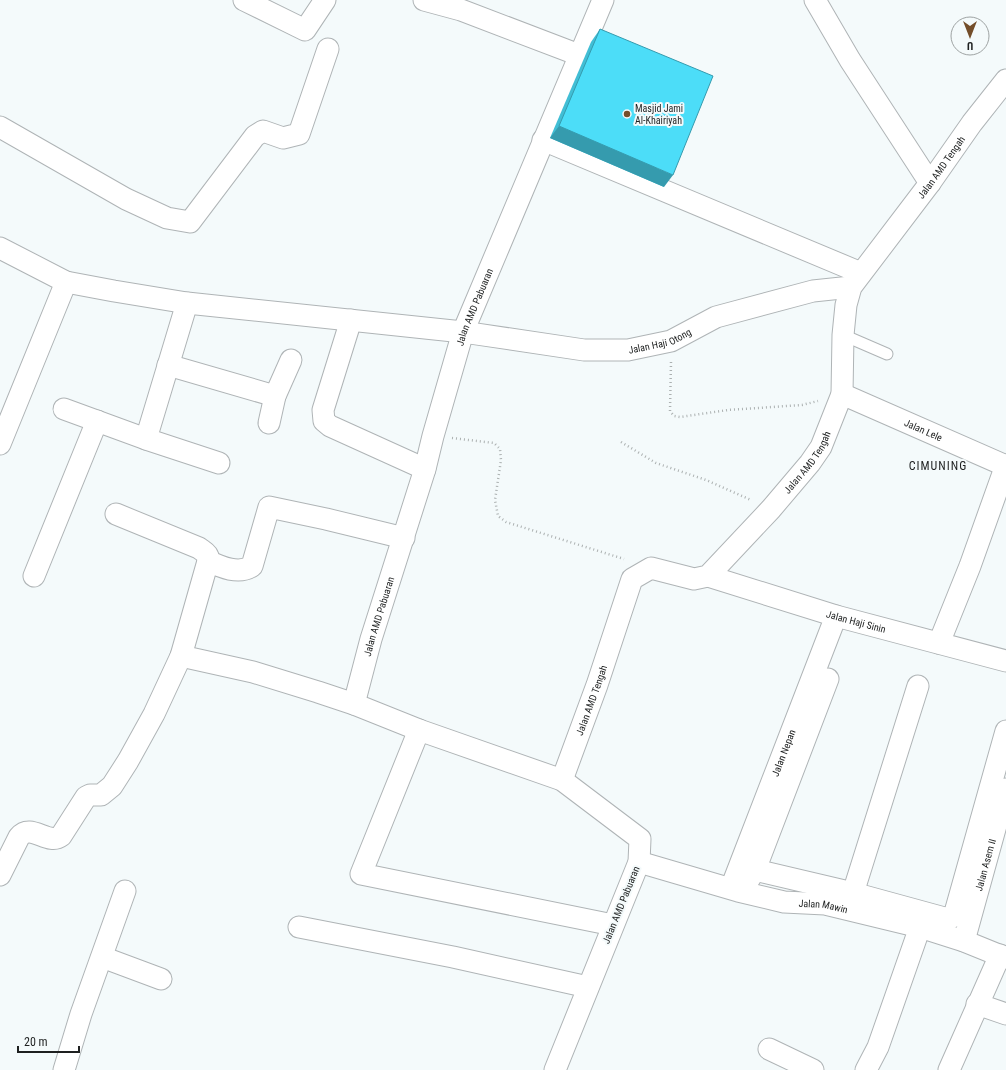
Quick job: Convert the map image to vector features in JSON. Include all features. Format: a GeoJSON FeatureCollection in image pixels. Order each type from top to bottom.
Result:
{"type":"FeatureCollection","features":[{"type":"Feature","properties":{"kind":"street"},"geometry":{"type":"LineString","coordinates":[[244,0],[305,30],[325,0]]}},
{"type":"Feature","properties":{"kind":"street"},"geometry":{"type":"LineString","coordinates":[[424,0],[461,10],[579,67]]}},
{"type":"Feature","properties":{"kind":"street","name":"Jalan AMD Pabuaran"},"geometry":{"type":"LineString","coordinates":[[555,1070],[639,862],[640,839],[562,780],[419,730],[354,704],[371,639],[425,469],[463,332],[543,140],[563,111],[603,0]]}},
{"type":"Feature","properties":{"kind":"street"},"geometry":{"type":"LineString","coordinates":[[814,0],[850,60],[930,183]]}},
{"type":"Feature","properties":{"kind":"street"},"geometry":{"type":"LineString","coordinates":[[0,127],[126,199],[167,218],[190,222],[248,143],[255,136],[263,131],[283,138],[299,134],[328,48]]}},
{"type":"Feature","properties":{"kind":"street","name":"Jalan AMD Tengah"},"geometry":{"type":"LineString","coordinates":[[708,576],[771,510],[810,463],[821,447],[842,394],[843,335],[846,305],[856,280],[930,183],[972,123],[1006,80]]}},
{"type":"Feature","properties":{"kind":"street"},"geometry":{"type":"LineString","coordinates":[[543,140],[856,280]]}},
{"type":"Feature","properties":{"kind":"street","name":"Jalan Haji Otong"},"geometry":{"type":"LineString","coordinates":[[0,248],[66,282],[187,303],[463,332],[584,350],[628,350],[671,341],[716,317],[856,280]]}},
{"type":"Feature","properties":{"kind":"street"},"geometry":{"type":"LineString","coordinates":[[0,444],[66,282]]}},
{"type":"Feature","properties":{"kind":"street"},"geometry":{"type":"LineString","coordinates":[[146,439],[187,303]]}},
{"type":"Feature","properties":{"kind":"street"},"geometry":{"type":"LineString","coordinates":[[351,320],[323,410],[324,421],[330,426],[425,469]]}},
{"type":"Feature","properties":{"kind":"street"},"geometry":{"type":"LineString","coordinates":[[268,423],[275,396],[291,360]]}},
{"type":"Feature","properties":{"kind":"street"},"geometry":{"type":"LineString","coordinates":[[168,365],[275,396]]}},
{"type":"Feature","properties":{"kind":"street","name":"Jalan Lele"},"geometry":{"type":"LineString","coordinates":[[842,394],[1006,466]]}},
{"type":"Feature","properties":{"kind":"street"},"geometry":{"type":"LineString","coordinates":[[64,408],[146,439],[218,463]]}},
{"type":"Feature","properties":{"kind":"street"},"geometry":{"type":"LineString","coordinates":[[34,576],[97,421]]}},
{"type":"Feature","properties":{"kind":"street"},"geometry":{"type":"LineString","coordinates":[[939,643],[970,566],[1006,466]]}},
{"type":"Feature","properties":{"kind":"street"},"geometry":{"type":"LineString","coordinates":[[208,561],[225,568],[239,570],[247,570],[252,566],[268,507],[404,538]]}},
{"type":"Feature","properties":{"kind":"street"},"geometry":{"type":"LineString","coordinates":[[0,875],[18,837],[21,834],[24,832],[31,832],[53,839],[61,836],[86,797],[101,794],[112,786],[128,761],[154,714],[181,656],[209,557],[199,548],[116,514]]}},
{"type":"Feature","properties":{"kind":"street"},"geometry":{"type":"LineString","coordinates":[[651,568],[694,579],[708,576]]}},
{"type":"Feature","properties":{"kind":"street","name":"Jalan AMD Tengah"},"geometry":{"type":"LineString","coordinates":[[562,780],[597,685],[632,579],[651,568]]}},
{"type":"Feature","properties":{"kind":"street","name":"Jalan Haji Sinin"},"geometry":{"type":"LineString","coordinates":[[708,576],[836,616],[1006,661]]}},
{"type":"Feature","properties":{"kind":"street","name":"Jalan Nepan"},"geometry":{"type":"LineString","coordinates":[[734,890],[836,616]]}},
{"type":"Feature","properties":{"kind":"street"},"geometry":{"type":"LineString","coordinates":[[181,656],[253,672],[354,704]]}},
{"type":"Feature","properties":{"kind":"street"},"geometry":{"type":"LineString","coordinates":[[734,890],[746,884],[755,870],[828,679]]}},
{"type":"Feature","properties":{"kind":"street"},"geometry":{"type":"LineString","coordinates":[[853,893],[918,686]]}},
{"type":"Feature","properties":{"kind":"street"},"geometry":{"type":"LineString","coordinates":[[419,730],[361,874],[613,924]]}},
{"type":"Feature","properties":{"kind":"street"},"geometry":{"type":"LineString","coordinates":[[755,870],[853,893],[948,919],[954,916],[1006,731]]}},
{"type":"Feature","properties":{"kind":"street","name":"Jalan Asem II"},"geometry":{"type":"LineString","coordinates":[[964,941],[1006,789]]}},
{"type":"Feature","properties":{"kind":"street","name":"Jalan Mawin"},"geometry":{"type":"LineString","coordinates":[[639,862],[734,890],[784,902],[825,904],[920,927],[964,941],[1003,956]]}},
{"type":"Feature","properties":{"kind":"street"},"geometry":{"type":"LineString","coordinates":[[64,1070],[81,1014],[125,891]]}},
{"type":"Feature","properties":{"kind":"street"},"geometry":{"type":"LineString","coordinates":[[299,927],[453,957],[588,987]]}},
{"type":"Feature","properties":{"kind":"street"},"geometry":{"type":"LineString","coordinates":[[866,1070],[878,1047],[920,927]]}},
{"type":"Feature","properties":{"kind":"street"},"geometry":{"type":"LineString","coordinates":[[949,1070],[977,1004],[1003,956]]}},
{"type":"Feature","properties":{"kind":"street"},"geometry":{"type":"LineString","coordinates":[[102,957],[161,979]]}},
{"type":"Feature","properties":{"kind":"street"},"geometry":{"type":"LineString","coordinates":[[977,1004],[1006,1014]]}},
{"type":"Feature","properties":{"kind":"street"},"geometry":{"type":"LineString","coordinates":[[769,1049],[814,1070]]}},
{"type":"Feature","properties":{"kind":"lane"},"geometry":{"type":"LineString","coordinates":[[843,335],[887,354]]}},
{"type":"Feature","properties":{"kind":"path"},"geometry":{"type":"LineString","coordinates":[[671,341],[670,411],[674,416],[680,417],[728,410],[802,405],[842,394]]}},
{"type":"Feature","properties":{"kind":"path"},"geometry":{"type":"LineString","coordinates":[[433,436],[494,443],[500,449],[501,460],[495,500],[498,516],[506,522],[651,568]]}},
{"type":"Feature","properties":{"kind":"path"},"geometry":{"type":"LineString","coordinates":[[621,442],[656,463],[706,480],[771,510]]}},
{"type":"Feature","properties":{"kind":"building","name":"Masjid Jami Al-Khairiyah"},"geometry":{"type":"Polygon","coordinates":[[[600,29],[713,76],[673,175],[559,126],[600,29]]]}},
{"type":"Feature","properties":{"kind":"place","name":"Masjid Jami Al-Khairiyah"},"geometry":{"type":"Point","coordinates":[627,114]}},
{"type":"Feature","properties":{"kind":"district","name":"CIMUNING"},"geometry":{"type":"Point","coordinates":[938,466]}}]}
